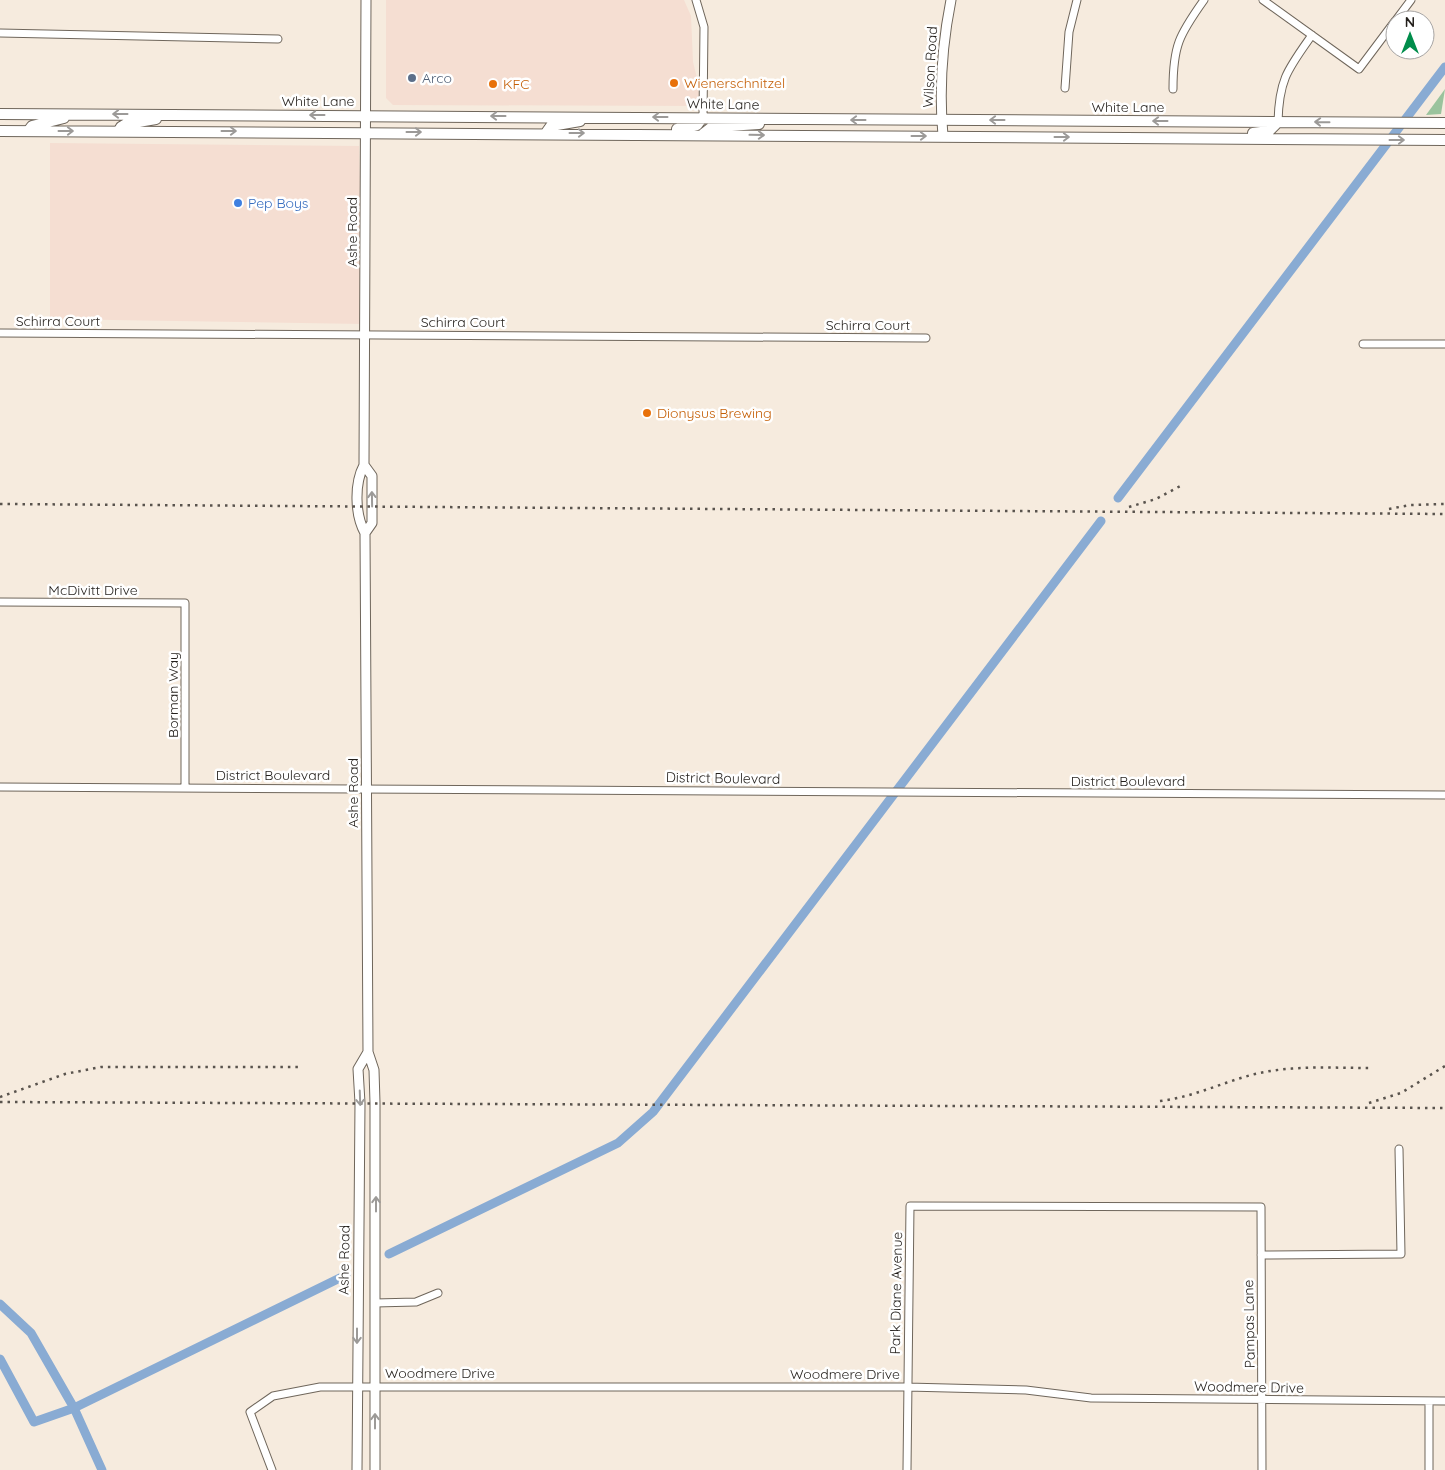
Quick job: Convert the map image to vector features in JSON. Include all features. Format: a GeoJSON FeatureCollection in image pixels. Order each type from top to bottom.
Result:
{"type":"FeatureCollection","features":[{"type":"Feature","properties":{"kind":"main road","name":"White Lane"},"geometry":{"type":"LineString","coordinates":[[0,114],[1445,123]]}},
{"type":"Feature","properties":{"kind":"main road"},"geometry":{"type":"LineString","coordinates":[[29,131],[32,126],[82,114]]}},
{"type":"Feature","properties":{"kind":"main road"},"geometry":{"type":"LineString","coordinates":[[119,131],[126,124],[186,114]]}},
{"type":"Feature","properties":{"kind":"main road"},"geometry":{"type":"LineString","coordinates":[[485,132],[531,126],[539,116]]}},
{"type":"Feature","properties":{"kind":"main road"},"geometry":{"type":"LineString","coordinates":[[546,133],[551,126],[606,117]]}},
{"type":"Feature","properties":{"kind":"main road"},"geometry":{"type":"LineString","coordinates":[[624,134],[686,128],[698,125],[703,117]]}},
{"type":"Feature","properties":{"kind":"main road"},"geometry":{"type":"LineString","coordinates":[[703,134],[712,127],[757,125],[763,119]]}},
{"type":"Feature","properties":{"kind":"main road"},"geometry":{"type":"LineString","coordinates":[[1208,138],[1269,131],[1278,122]]}},
{"type":"Feature","properties":{"kind":"main road"},"geometry":{"type":"LineString","coordinates":[[0,131],[485,132],[1445,140]]}},
{"type":"Feature","properties":{"kind":"main road"},"geometry":{"type":"LineString","coordinates":[[1426,140],[1445,135]]}},
{"type":"Feature","properties":{"kind":"street","name":"Ashe Road"},"geometry":{"type":"LineString","coordinates":[[366,0],[364,465],[359,475],[358,506],[359,522],[365,533],[368,1052],[374,1070],[376,1470]]}},
{"type":"Feature","properties":{"kind":"street"},"geometry":{"type":"LineString","coordinates":[[696,0],[704,27],[703,117]]}},
{"type":"Feature","properties":{"kind":"street","name":"Wilson Road"},"geometry":{"type":"LineString","coordinates":[[943,136],[943,47],[951,0]]}},
{"type":"Feature","properties":{"kind":"street"},"geometry":{"type":"LineString","coordinates":[[1065,88],[1066,50],[1077,0]]}},
{"type":"Feature","properties":{"kind":"street"},"geometry":{"type":"LineString","coordinates":[[1173,89],[1173,63],[1179,38],[1204,0]]}},
{"type":"Feature","properties":{"kind":"street"},"geometry":{"type":"LineString","coordinates":[[1263,0],[1359,69],[1385,34]]}},
{"type":"Feature","properties":{"kind":"street"},"geometry":{"type":"LineString","coordinates":[[1403,10],[1411,0]]}},
{"type":"Feature","properties":{"kind":"street"},"geometry":{"type":"LineString","coordinates":[[0,33],[278,39]]}},
{"type":"Feature","properties":{"kind":"street"},"geometry":{"type":"LineString","coordinates":[[1278,122],[1278,100],[1284,77],[1312,35]]}},
{"type":"Feature","properties":{"kind":"street","name":"Schirra Court"},"geometry":{"type":"LineString","coordinates":[[0,333],[926,338]]}},
{"type":"Feature","properties":{"kind":"street"},"geometry":{"type":"LineString","coordinates":[[1363,344],[1445,344]]}},
{"type":"Feature","properties":{"kind":"street","name":"Ashe Road"},"geometry":{"type":"LineString","coordinates":[[364,465],[372,476],[372,523],[365,533]]}},
{"type":"Feature","properties":{"kind":"street","name":"McDivitt Drive"},"geometry":{"type":"LineString","coordinates":[[0,602],[186,602]]}},
{"type":"Feature","properties":{"kind":"street","name":"Borman Way"},"geometry":{"type":"LineString","coordinates":[[185,787],[186,602]]}},
{"type":"Feature","properties":{"kind":"street","name":"District Boulevard"},"geometry":{"type":"LineString","coordinates":[[0,787],[1445,795]]}},
{"type":"Feature","properties":{"kind":"street","name":"Ashe Road"},"geometry":{"type":"LineString","coordinates":[[357,1470],[357,1262],[360,1103],[358,1069],[368,1052]]}},
{"type":"Feature","properties":{"kind":"street"},"geometry":{"type":"LineString","coordinates":[[1261,1254],[1401,1254],[1399,1149]]}},
{"type":"Feature","properties":{"kind":"street","name":"Park Diane Avenue"},"geometry":{"type":"LineString","coordinates":[[908,1470],[910,1206],[1261,1207]]}},
{"type":"Feature","properties":{"kind":"street","name":"Pampas Lane"},"geometry":{"type":"LineString","coordinates":[[1261,1207],[1262,1470]]}},
{"type":"Feature","properties":{"kind":"street"},"geometry":{"type":"LineString","coordinates":[[375,1303],[416,1302],[438,1293]]}},
{"type":"Feature","properties":{"kind":"street","name":"Woodmere Drive"},"geometry":{"type":"LineString","coordinates":[[272,1470],[250,1412],[273,1396],[320,1387],[908,1387],[1026,1390],[1091,1398],[1445,1401]]}},
{"type":"Feature","properties":{"kind":"street"},"geometry":{"type":"LineString","coordinates":[[1429,1401],[1429,1470]]}},
{"type":"Feature","properties":{"kind":"shaded area"},"geometry":{"type":"Polygon","coordinates":[[[386,0],[684,0],[691,16],[693,62],[704,106],[393,105],[386,98],[386,0]]]}},
{"type":"Feature","properties":{"kind":"shaded area"},"geometry":{"type":"Polygon","coordinates":[[[50,143],[359,146],[364,324],[50,319],[50,143]]]}},
{"type":"Feature","properties":{"kind":"green space"},"geometry":{"type":"Polygon","coordinates":[[[1445,89],[1441,114],[1426,115],[1445,89]]]}},
{"type":"Feature","properties":{"kind":"waterway"},"geometry":{"type":"LineString","coordinates":[[1118,498],[1445,67]]}},
{"type":"Feature","properties":{"kind":"waterway"},"geometry":{"type":"LineString","coordinates":[[389,1254],[618,1143],[653,1112],[1101,521]]}},
{"type":"Feature","properties":{"kind":"waterway"},"geometry":{"type":"LineString","coordinates":[[0,1359],[34,1422],[74,1408],[346,1275]]}},
{"type":"Feature","properties":{"kind":"waterway"},"geometry":{"type":"LineString","coordinates":[[0,1304],[31,1333],[74,1408],[102,1470]]}},
{"type":"Feature","properties":{"kind":"railway"},"geometry":{"type":"LineString","coordinates":[[1129,507],[1156,499],[1184,484]]}},
{"type":"Feature","properties":{"kind":"railway"},"geometry":{"type":"LineString","coordinates":[[0,504],[1445,514]]}},
{"type":"Feature","properties":{"kind":"railway"},"geometry":{"type":"LineString","coordinates":[[1389,509],[1410,505],[1445,504]]}},
{"type":"Feature","properties":{"kind":"railway"},"geometry":{"type":"LineString","coordinates":[[1369,1103],[1401,1093],[1445,1066]]}},
{"type":"Feature","properties":{"kind":"railway"},"geometry":{"type":"LineString","coordinates":[[0,1097],[65,1074],[101,1067],[300,1067]]}},
{"type":"Feature","properties":{"kind":"railway"},"geometry":{"type":"LineString","coordinates":[[1160,1101],[1197,1093],[1243,1077],[1269,1071],[1312,1068],[1370,1068]]}},
{"type":"Feature","properties":{"kind":"railway"},"geometry":{"type":"LineString","coordinates":[[0,1102],[1445,1108]]}},
{"type":"Feature","properties":{"kind":"place","name":"Arco"},"geometry":{"type":"Point","coordinates":[412,78]}},
{"type":"Feature","properties":{"kind":"place","name":"Wienerschnitzel"},"geometry":{"type":"Point","coordinates":[674,83]}},
{"type":"Feature","properties":{"kind":"place","name":"KFC"},"geometry":{"type":"Point","coordinates":[493,84]}},
{"type":"Feature","properties":{"kind":"place","name":"Pep Boys"},"geometry":{"type":"Point","coordinates":[238,203]}},
{"type":"Feature","properties":{"kind":"place","name":"Dionysus Brewing"},"geometry":{"type":"Point","coordinates":[647,413]}}]}
